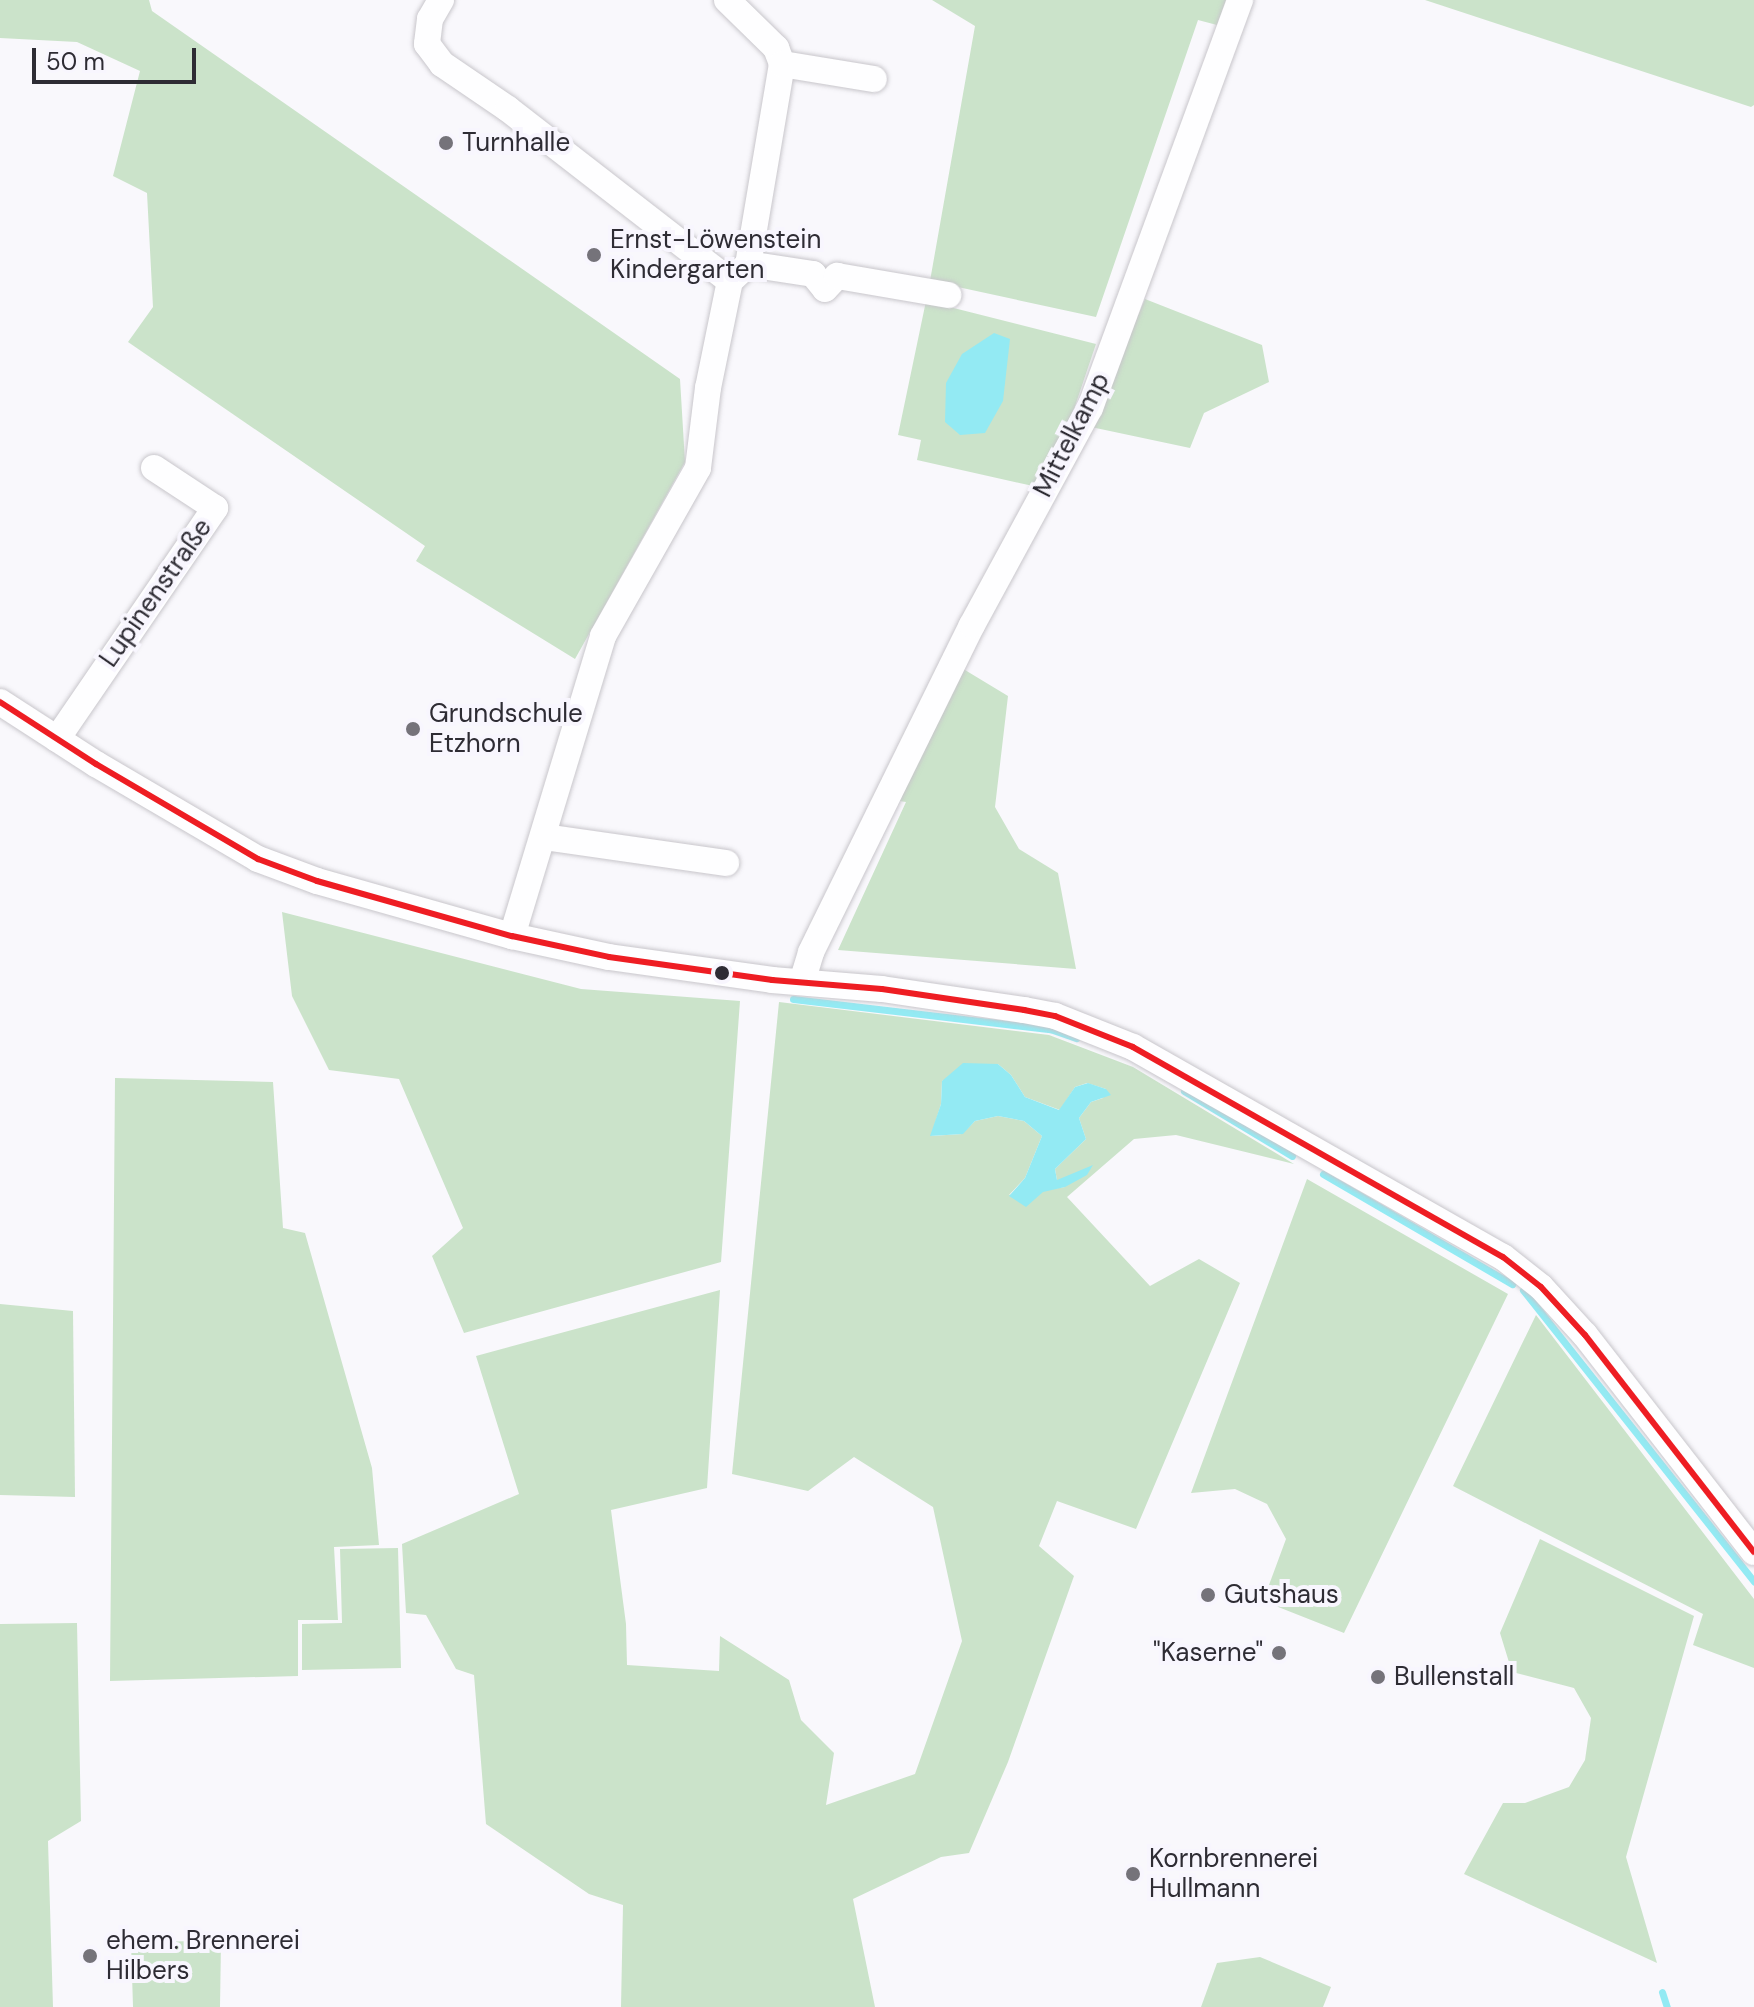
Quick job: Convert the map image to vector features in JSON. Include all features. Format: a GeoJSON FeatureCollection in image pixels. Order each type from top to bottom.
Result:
{"type":"FeatureCollection","features":[{"type":"Feature","properties":{"kind":"street"},"geometry":{"type":"LineString","coordinates":[[441,0],[430,19],[427,44],[442,64],[739,272],[813,274],[825,289],[837,276],[948,295]]}},
{"type":"Feature","properties":{"kind":"street"},"geometry":{"type":"LineString","coordinates":[[512,936],[603,636],[698,468],[708,388],[739,272],[782,64],[776,48],[727,0]]}},
{"type":"Feature","properties":{"kind":"street","name":"Mittelkamp"},"geometry":{"type":"LineString","coordinates":[[802,982],[811,952],[972,625],[1090,408],[1240,0]]}},
{"type":"Feature","properties":{"kind":"street"},"geometry":{"type":"LineString","coordinates":[[782,64],[874,79]]}},
{"type":"Feature","properties":{"kind":"street","name":"Lupinenstraße"},"geometry":{"type":"LineString","coordinates":[[57,739],[215,508],[154,468]]}},
{"type":"Feature","properties":{"kind":"street"},"geometry":{"type":"LineString","coordinates":[[0,702],[258,859],[330,885],[512,936],[609,957],[882,989],[1055,1016],[1133,1047],[1503,1257],[1552,1296],[1754,1552]]}},
{"type":"Feature","properties":{"kind":"street"},"geometry":{"type":"LineString","coordinates":[[544,837],[726,863]]}},
{"type":"Feature","properties":{"kind":"green space"},"geometry":{"type":"Polygon","coordinates":[[[0,0],[149,0],[152,11],[680,379],[685,462],[575,659],[416,561],[425,546],[128,342],[153,307],[147,193],[113,176],[140,71],[77,42],[0,38],[0,0]]]}},
{"type":"Feature","properties":{"kind":"green space"},"geometry":{"type":"Polygon","coordinates":[[[932,0],[1226,0],[1217,25],[1198,20],[1096,317],[930,281],[975,26],[932,0]]]}},
{"type":"Feature","properties":{"kind":"green space"},"geometry":{"type":"Polygon","coordinates":[[[1425,0],[1754,0],[1754,105],[1751,107],[1425,0]]]}},
{"type":"Feature","properties":{"kind":"green space"},"geometry":{"type":"Polygon","coordinates":[[[1145,299],[1262,345],[1269,382],[1204,413],[1190,448],[1091,427],[1145,299]]]}},
{"type":"Feature","properties":{"kind":"green space"},"geometry":{"type":"Polygon","coordinates":[[[926,301],[1096,344],[1071,418],[1033,486],[917,460],[921,440],[898,435],[926,301]]]}},
{"type":"Feature","properties":{"kind":"green space"},"geometry":{"type":"Polygon","coordinates":[[[960,667],[1008,696],[995,807],[1019,849],[1058,873],[1076,969],[838,950],[906,802],[893,800],[960,667]]]}},
{"type":"Feature","properties":{"kind":"green space"},"geometry":{"type":"Polygon","coordinates":[[[282,912],[581,989],[740,1001],[721,1262],[464,1333],[432,1256],[463,1228],[399,1079],[329,1070],[292,996],[282,912]]]}},
{"type":"Feature","properties":{"kind":"green space"},"geometry":{"type":"Polygon","coordinates":[[[779,1002],[1049,1035],[1133,1067],[1294,1164],[1176,1135],[1134,1139],[1067,1197],[1150,1286],[1199,1259],[1240,1283],[1136,1529],[1057,1501],[1039,1546],[1074,1576],[1008,1762],[969,1853],[941,1857],[853,1899],[875,2007],[621,2007],[623,1905],[589,1894],[486,1824],[474,1675],[456,1669],[426,1615],[406,1613],[402,1544],[519,1494],[476,1356],[720,1290],[707,1488],[611,1510],[626,1624],[627,1665],[719,1671],[720,1636],[789,1680],[801,1720],[834,1753],[826,1805],[915,1774],[962,1641],[933,1507],[854,1457],[808,1491],[732,1474],[779,1002]],[[981,1064],[942,1081],[941,1104],[931,1136],[962,1134],[975,1121],[998,1116],[1024,1121],[1042,1136],[1025,1178],[1009,1195],[1065,1187],[1057,1180],[1055,1169],[1086,1139],[1079,1118],[1091,1102],[1103,1098],[1106,1089],[1087,1083],[1075,1087],[1060,1110],[1025,1097],[1011,1075],[998,1064],[981,1064]]]}},
{"type":"Feature","properties":{"kind":"green space"},"geometry":{"type":"Polygon","coordinates":[[[115,1078],[273,1082],[283,1228],[305,1233],[372,1468],[379,1545],[334,1547],[338,1620],[298,1620],[298,1676],[110,1681],[115,1078]]]}},
{"type":"Feature","properties":{"kind":"green space"},"geometry":{"type":"Polygon","coordinates":[[[1307,1179],[1508,1294],[1344,1633],[1263,1601],[1286,1539],[1267,1504],[1235,1489],[1191,1493],[1307,1179]]]}},
{"type":"Feature","properties":{"kind":"green space"},"geometry":{"type":"Polygon","coordinates":[[[0,1304],[73,1311],[75,1497],[0,1495],[0,1304]]]}},
{"type":"Feature","properties":{"kind":"green space"},"geometry":{"type":"Polygon","coordinates":[[[1536,1315],[1754,1599],[1754,1668],[1693,1645],[1703,1614],[1453,1486],[1536,1315]]]}},
{"type":"Feature","properties":{"kind":"green space"},"geometry":{"type":"Polygon","coordinates":[[[1540,1539],[1694,1616],[1626,1857],[1657,1963],[1464,1874],[1503,1803],[1525,1803],[1569,1787],[1585,1760],[1591,1718],[1574,1688],[1512,1672],[1500,1633],[1540,1539]]]}},
{"type":"Feature","properties":{"kind":"green space"},"geometry":{"type":"Polygon","coordinates":[[[398,1548],[401,1668],[302,1670],[302,1624],[342,1623],[340,1549],[398,1548]]]}},
{"type":"Feature","properties":{"kind":"green space"},"geometry":{"type":"Polygon","coordinates":[[[77,1623],[81,1821],[48,1841],[53,2007],[0,2007],[0,1624],[77,1623]]]}},
{"type":"Feature","properties":{"kind":"green space"},"geometry":{"type":"Polygon","coordinates":[[[221,1940],[220,2007],[133,2007],[131,1943],[221,1940]]]}},
{"type":"Feature","properties":{"kind":"green space"},"geometry":{"type":"Polygon","coordinates":[[[1260,1957],[1331,1987],[1323,2007],[1201,2007],[1217,1963],[1260,1957]]]}},
{"type":"Feature","properties":{"kind":"water"},"geometry":{"type":"Polygon","coordinates":[[[994,333],[1010,339],[1003,401],[985,433],[960,435],[945,422],[946,383],[962,354],[994,333]]]}},
{"type":"Feature","properties":{"kind":"water"},"geometry":{"type":"Polygon","coordinates":[[[963,1063],[998,1064],[1011,1075],[1025,1097],[1059,1110],[1075,1087],[1088,1083],[1106,1089],[1111,1095],[1091,1102],[1079,1118],[1086,1139],[1055,1169],[1057,1180],[1093,1165],[1087,1175],[1065,1187],[1043,1192],[1026,1207],[1009,1196],[1025,1178],[1042,1136],[1024,1121],[998,1116],[975,1121],[963,1134],[930,1136],[941,1104],[942,1081],[963,1063]]]}},
{"type":"Feature","properties":{"kind":"waterway"},"geometry":{"type":"LineString","coordinates":[[793,999],[1050,1029],[1076,1038]]}},
{"type":"Feature","properties":{"kind":"waterway"},"geometry":{"type":"LineString","coordinates":[[1184,1091],[1292,1156]]}},
{"type":"Feature","properties":{"kind":"waterway"},"geometry":{"type":"LineString","coordinates":[[1323,1174],[1512,1284]]}},
{"type":"Feature","properties":{"kind":"waterway"},"geometry":{"type":"LineString","coordinates":[[1523,1290],[1754,1581]]}},
{"type":"Feature","properties":{"kind":"waterway"},"geometry":{"type":"LineString","coordinates":[[1662,1992],[1667,2007]]}},
{"type":"Feature","properties":{"kind":"transit line"},"geometry":{"type":"LineString","coordinates":[[0,702],[96,764],[258,859],[317,881],[512,936],[609,957],[772,980],[882,989],[1024,1010],[1055,1016],[1133,1047],[1503,1257],[1541,1287],[1585,1335],[1754,1552]]}},
{"type":"Feature","properties":{"kind":"place","name":"Turnhalle"},"geometry":{"type":"Point","coordinates":[446,143]}},
{"type":"Feature","properties":{"kind":"place","name":"Ernst-Löwenstein Kindergarten"},"geometry":{"type":"Point","coordinates":[594,255]}},
{"type":"Feature","properties":{"kind":"place","name":"Grundschule Etzhorn"},"geometry":{"type":"Point","coordinates":[413,729]}},
{"type":"Feature","properties":{"kind":"place","name":"Gutshaus"},"geometry":{"type":"Point","coordinates":[1208,1595]}},
{"type":"Feature","properties":{"kind":"place","name":"\"Kaserne\""},"geometry":{"type":"Point","coordinates":[1279,1653]}},
{"type":"Feature","properties":{"kind":"place","name":"Bullenstall"},"geometry":{"type":"Point","coordinates":[1378,1677]}},
{"type":"Feature","properties":{"kind":"place","name":"Kornbrennerei Hullmann"},"geometry":{"type":"Point","coordinates":[1133,1874]}},
{"type":"Feature","properties":{"kind":"place","name":"ehem. Brennerei Hilbers"},"geometry":{"type":"Point","coordinates":[90,1956]}}]}
